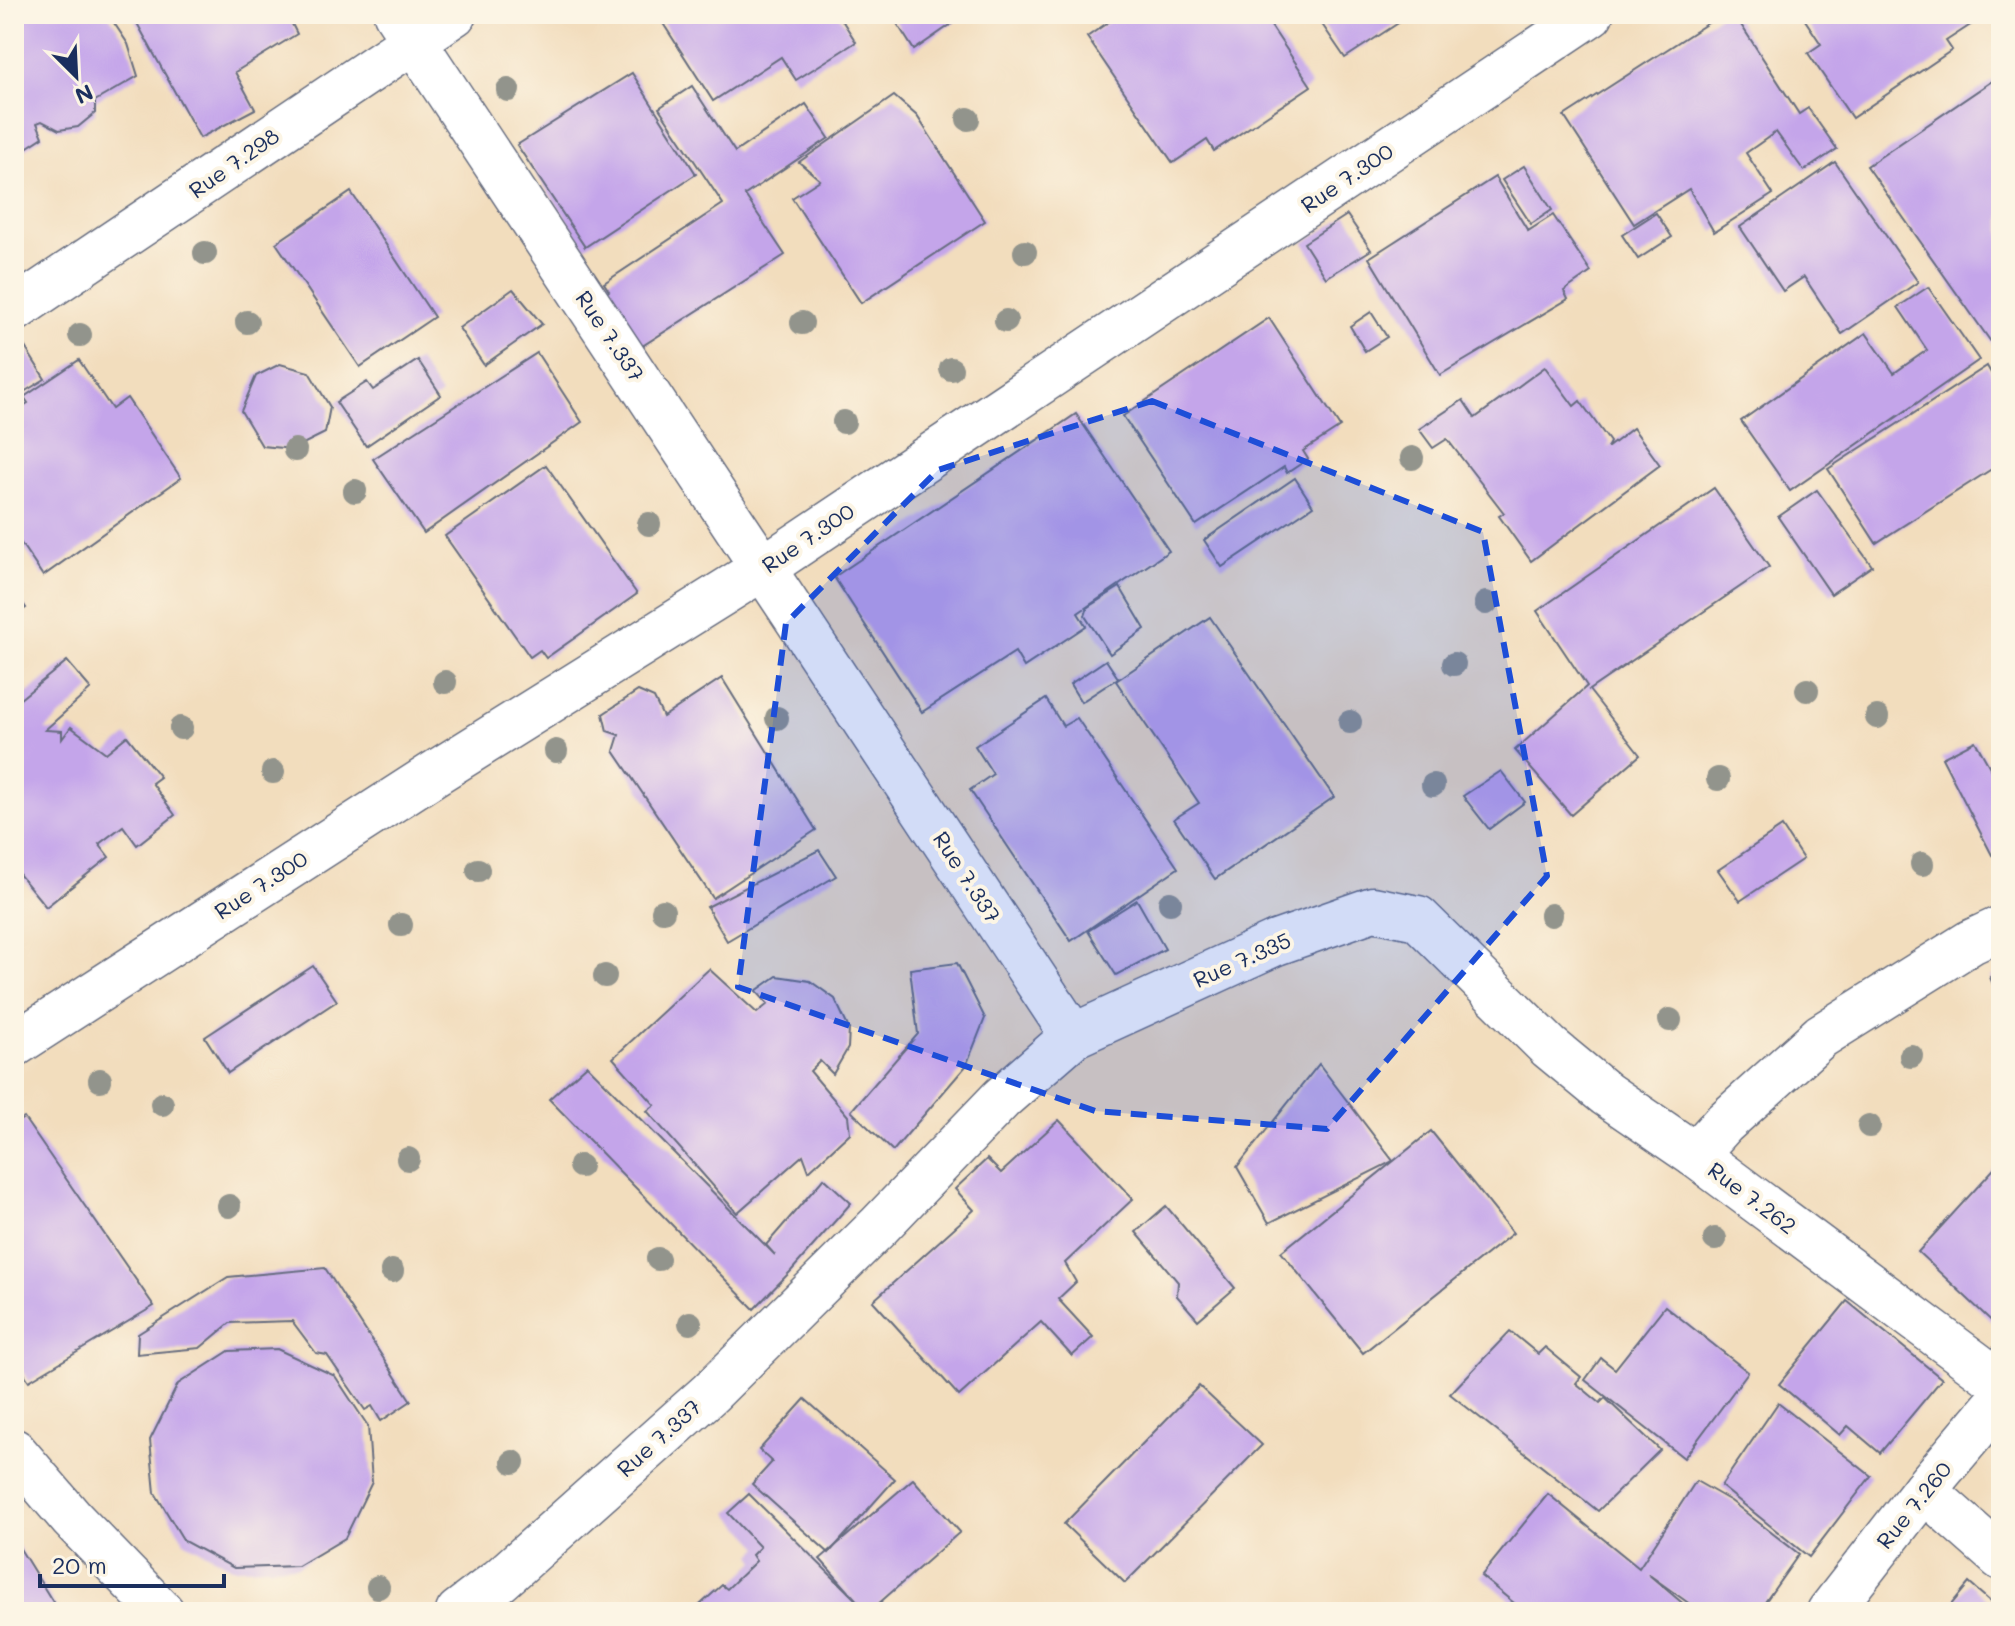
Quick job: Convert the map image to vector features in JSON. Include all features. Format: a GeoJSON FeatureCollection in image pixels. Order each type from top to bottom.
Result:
{"type":"FeatureCollection","features":[{"type":"Feature","properties":{"kind":"street","name":"Rue 7.298"},"geometry":{"type":"LineString","coordinates":[[14,310],[152,219],[405,27],[454,14]]}},
{"type":"Feature","properties":{"kind":"street","name":"Rue 7.300"},"geometry":{"type":"LineString","coordinates":[[14,1045],[421,781],[763,568],[1591,14]]}},
{"type":"Feature","properties":{"kind":"street","name":"Rue 7.337"},"geometry":{"type":"LineString","coordinates":[[405,27],[1073,1036],[1002,1098],[878,1227],[710,1393],[500,1580],[458,1612]]}},
{"type":"Feature","properties":{"kind":"street","name":"Rue 7.335"},"geometry":{"type":"LineString","coordinates":[[1073,1036],[1276,943],[1373,909],[1418,918],[1549,1047],[1606,1094],[1695,1155]]}},
{"type":"Feature","properties":{"kind":"street","name":"Rue 7.262"},"geometry":{"type":"LineString","coordinates":[[2001,928],[1971,942],[1821,1036],[1723,1124],[1695,1155],[2001,1383]]}},
{"type":"Feature","properties":{"kind":"street","name":"Rue 7.260"},"geometry":{"type":"LineString","coordinates":[[1829,1612],[1924,1490],[2001,1399]]}},
{"type":"Feature","properties":{"kind":"street"},"geometry":{"type":"LineString","coordinates":[[14,1451],[72,1519],[162,1612]]}},
{"type":"Feature","properties":{"kind":"street"},"geometry":{"type":"LineString","coordinates":[[1924,1490],[2001,1558]]}},
{"type":"Feature","properties":{"kind":"highlighted area"},"geometry":{"type":"Polygon","coordinates":[[[1152,401],[1483,532],[1547,876],[1327,1129],[1095,1111],[738,987],[786,623],[938,470],[1152,401]]]}},
{"type":"Feature","properties":{"kind":"building"},"geometry":{"type":"Polygon","coordinates":[[[14,14],[108,14],[128,44],[138,76],[95,101],[95,113],[78,127],[59,130],[42,121],[37,123],[43,137],[14,156],[14,14]]]}},
{"type":"Feature","properties":{"kind":"building"},"geometry":{"type":"Polygon","coordinates":[[[132,14],[287,14],[297,34],[235,72],[255,109],[200,138],[132,14]]]}},
{"type":"Feature","properties":{"kind":"building"},"geometry":{"type":"Polygon","coordinates":[[[657,14],[838,14],[856,42],[796,80],[781,57],[713,101],[657,14]]]}},
{"type":"Feature","properties":{"kind":"building"},"geometry":{"type":"Polygon","coordinates":[[[891,14],[966,14],[914,50],[891,14]]]}},
{"type":"Feature","properties":{"kind":"building"},"geometry":{"type":"Polygon","coordinates":[[[1120,14],[1263,14],[1311,86],[1214,151],[1207,140],[1173,163],[1087,37],[1120,14]]]}},
{"type":"Feature","properties":{"kind":"building"},"geometry":{"type":"Polygon","coordinates":[[[1323,14],[1412,14],[1345,58],[1317,17],[1323,14]]]}},
{"type":"Feature","properties":{"kind":"building"},"geometry":{"type":"Polygon","coordinates":[[[1722,14],[1734,14],[1799,114],[1808,108],[1837,149],[1804,171],[1776,132],[1746,153],[1773,194],[1714,232],[1689,189],[1634,224],[1564,116],[1722,14]]]}},
{"type":"Feature","properties":{"kind":"building"},"geometry":{"type":"Polygon","coordinates":[[[1801,14],[1970,14],[1975,22],[1946,41],[1952,50],[1852,118],[1808,53],[1821,44],[1801,14]]]}},
{"type":"Feature","properties":{"kind":"building"},"geometry":{"type":"Polygon","coordinates":[[[632,73],[696,174],[585,247],[517,145],[632,73]]]}},
{"type":"Feature","properties":{"kind":"building"},"geometry":{"type":"Polygon","coordinates":[[[2001,75],[2001,346],[1996,349],[1867,166],[2001,75]]]}},
{"type":"Feature","properties":{"kind":"building"},"geometry":{"type":"Polygon","coordinates":[[[692,86],[735,152],[806,104],[829,138],[745,195],[785,255],[639,348],[604,294],[609,291],[604,283],[723,204],[659,108],[692,86]]]}},
{"type":"Feature","properties":{"kind":"building"},"geometry":{"type":"Polygon","coordinates":[[[894,96],[917,116],[985,221],[861,303],[792,198],[820,180],[799,162],[894,96]]]}},
{"type":"Feature","properties":{"kind":"building"},"geometry":{"type":"Polygon","coordinates":[[[1835,162],[1918,282],[1842,334],[1804,277],[1783,291],[1740,227],[1835,162]]]}},
{"type":"Feature","properties":{"kind":"building"},"geometry":{"type":"Polygon","coordinates":[[[1524,166],[1552,210],[1531,224],[1502,180],[1524,166]]]}},
{"type":"Feature","properties":{"kind":"building"},"geometry":{"type":"Polygon","coordinates":[[[1495,177],[1528,231],[1553,215],[1591,272],[1564,291],[1568,299],[1440,375],[1369,258],[1495,177]]]}},
{"type":"Feature","properties":{"kind":"building"},"geometry":{"type":"Polygon","coordinates":[[[351,192],[434,317],[360,367],[276,243],[351,192]]]}},
{"type":"Feature","properties":{"kind":"building"},"geometry":{"type":"Polygon","coordinates":[[[1656,213],[1672,237],[1638,259],[1622,235],[1656,213]]]}},
{"type":"Feature","properties":{"kind":"building"},"geometry":{"type":"Polygon","coordinates":[[[1347,215],[1371,250],[1326,278],[1304,243],[1347,215]]]}},
{"type":"Feature","properties":{"kind":"building"},"geometry":{"type":"Polygon","coordinates":[[[1928,287],[1979,360],[1790,491],[1741,421],[1866,333],[1894,373],[1927,350],[1898,307],[1928,287]]]}},
{"type":"Feature","properties":{"kind":"building"},"geometry":{"type":"Polygon","coordinates":[[[513,289],[542,324],[484,365],[459,328],[513,289]]]}},
{"type":"Feature","properties":{"kind":"building"},"geometry":{"type":"Polygon","coordinates":[[[1371,312],[1387,337],[1365,351],[1350,326],[1371,312]]]}},
{"type":"Feature","properties":{"kind":"building"},"geometry":{"type":"Polygon","coordinates":[[[1269,318],[1340,427],[1303,451],[1308,459],[1287,473],[1284,467],[1196,525],[1123,416],[1269,318]]]}},
{"type":"Feature","properties":{"kind":"building"},"geometry":{"type":"Polygon","coordinates":[[[25,347],[45,379],[14,398],[14,354],[25,347]]]}},
{"type":"Feature","properties":{"kind":"building"},"geometry":{"type":"Polygon","coordinates":[[[537,353],[582,422],[424,533],[373,459],[537,353]]]}},
{"type":"Feature","properties":{"kind":"building"},"geometry":{"type":"Polygon","coordinates":[[[79,360],[112,409],[127,398],[181,478],[43,576],[14,533],[14,412],[28,403],[24,397],[79,360]]]}},
{"type":"Feature","properties":{"kind":"building"},"geometry":{"type":"Polygon","coordinates":[[[418,360],[441,395],[366,446],[336,402],[367,382],[373,390],[418,360]]]}},
{"type":"Feature","properties":{"kind":"building"},"geometry":{"type":"Polygon","coordinates":[[[280,364],[309,372],[330,407],[325,433],[293,449],[262,446],[241,411],[256,376],[280,364]]]}},
{"type":"Feature","properties":{"kind":"building"},"geometry":{"type":"Polygon","coordinates":[[[1987,366],[1999,387],[2001,385],[2001,463],[1876,543],[1828,469],[1987,366]]]}},
{"type":"Feature","properties":{"kind":"building"},"geometry":{"type":"Polygon","coordinates":[[[1545,367],[1574,406],[1580,401],[1610,442],[1607,448],[1633,428],[1660,465],[1531,561],[1499,516],[1504,513],[1447,439],[1433,448],[1419,429],[1463,400],[1475,418],[1545,367]]]}},
{"type":"Feature","properties":{"kind":"building"},"geometry":{"type":"Polygon","coordinates":[[[1076,414],[1169,551],[1078,613],[1086,626],[1024,667],[1015,652],[922,712],[834,577],[1076,414]]]}},
{"type":"Feature","properties":{"kind":"building"},"geometry":{"type":"Polygon","coordinates":[[[546,465],[637,594],[546,658],[540,650],[530,657],[445,536],[546,465]]]}},
{"type":"Feature","properties":{"kind":"building"},"geometry":{"type":"Polygon","coordinates":[[[1295,478],[1313,506],[1222,567],[1204,540],[1295,478]]]}},
{"type":"Feature","properties":{"kind":"building"},"geometry":{"type":"Polygon","coordinates":[[[1714,488],[1769,567],[1589,690],[1640,755],[1571,815],[1515,750],[1587,686],[1537,611],[1714,488]]]}},
{"type":"Feature","properties":{"kind":"building"},"geometry":{"type":"Polygon","coordinates":[[[1817,490],[1872,566],[1831,594],[1778,517],[1817,490]]]}},
{"type":"Feature","properties":{"kind":"building"},"geometry":{"type":"Polygon","coordinates":[[[1120,587],[1145,629],[1110,654],[1085,616],[1088,607],[1120,587]]]}},
{"type":"Feature","properties":{"kind":"building"},"geometry":{"type":"Polygon","coordinates":[[[14,590],[26,608],[14,616],[14,590]]]}},
{"type":"Feature","properties":{"kind":"building"},"geometry":{"type":"Polygon","coordinates":[[[1210,617],[1334,797],[1215,879],[1174,819],[1199,803],[1116,681],[1210,617]]]}},
{"type":"Feature","properties":{"kind":"building"},"geometry":{"type":"Polygon","coordinates":[[[1106,660],[1118,678],[1081,702],[1070,684],[1106,660]]]}},
{"type":"Feature","properties":{"kind":"building"},"geometry":{"type":"Polygon","coordinates":[[[67,661],[91,689],[45,730],[62,731],[62,739],[71,727],[106,753],[127,736],[160,777],[152,783],[175,815],[137,845],[123,826],[99,844],[109,857],[46,907],[14,868],[14,704],[67,661]]]}},
{"type":"Feature","properties":{"kind":"building"},"geometry":{"type":"Polygon","coordinates":[[[722,678],[816,830],[713,898],[614,751],[619,735],[607,731],[603,714],[638,691],[654,698],[663,717],[722,678]]]}},
{"type":"Feature","properties":{"kind":"building"},"geometry":{"type":"Polygon","coordinates":[[[1046,699],[1063,726],[1077,718],[1178,868],[1071,941],[970,790],[993,774],[975,746],[1046,699]]]}},
{"type":"Feature","properties":{"kind":"building"},"geometry":{"type":"Polygon","coordinates":[[[1975,741],[2001,787],[2001,850],[1992,855],[1942,758],[1975,741]]]}},
{"type":"Feature","properties":{"kind":"building"},"geometry":{"type":"Polygon","coordinates":[[[1501,771],[1525,802],[1489,829],[1463,796],[1501,771]]]}},
{"type":"Feature","properties":{"kind":"building"},"geometry":{"type":"Polygon","coordinates":[[[1782,827],[1803,859],[1740,901],[1718,870],[1782,827]]]}},
{"type":"Feature","properties":{"kind":"building"},"geometry":{"type":"Polygon","coordinates":[[[819,850],[836,876],[727,941],[707,907],[819,850]]]}},
{"type":"Feature","properties":{"kind":"building"},"geometry":{"type":"Polygon","coordinates":[[[1137,900],[1165,949],[1116,975],[1088,931],[1137,900]]]}},
{"type":"Feature","properties":{"kind":"building"},"geometry":{"type":"Polygon","coordinates":[[[957,963],[985,1018],[966,1066],[893,1151],[851,1111],[918,1034],[910,969],[957,963]]]}},
{"type":"Feature","properties":{"kind":"building"},"geometry":{"type":"Polygon","coordinates":[[[313,966],[337,1001],[228,1073],[205,1037],[313,966]]]}},
{"type":"Feature","properties":{"kind":"building"},"geometry":{"type":"Polygon","coordinates":[[[709,969],[757,1013],[768,1004],[756,991],[777,976],[810,981],[835,999],[849,1029],[848,1048],[833,1074],[820,1061],[810,1071],[848,1116],[850,1133],[809,1171],[803,1155],[737,1213],[647,1111],[655,1105],[613,1058],[709,969]]]}},
{"type":"Feature","properties":{"kind":"building"},"geometry":{"type":"Polygon","coordinates":[[[2001,973],[2001,1004],[1990,977],[2001,973]]]}},
{"type":"Feature","properties":{"kind":"building"},"geometry":{"type":"Polygon","coordinates":[[[1319,1064],[1393,1161],[1269,1223],[1237,1167],[1319,1064]]]}},
{"type":"Feature","properties":{"kind":"building"},"geometry":{"type":"Polygon","coordinates":[[[587,1065],[775,1255],[766,1245],[824,1178],[851,1203],[754,1309],[549,1099],[587,1065]]]}},
{"type":"Feature","properties":{"kind":"building"},"geometry":{"type":"Polygon","coordinates":[[[24,1118],[154,1306],[29,1381],[14,1359],[14,1124],[24,1118]]]}},
{"type":"Feature","properties":{"kind":"building"},"geometry":{"type":"Polygon","coordinates":[[[1059,1120],[1133,1199],[1065,1263],[1076,1282],[1058,1299],[1093,1337],[1072,1356],[1041,1322],[959,1396],[873,1301],[974,1210],[955,1189],[987,1159],[1001,1173],[1059,1120]]]}},
{"type":"Feature","properties":{"kind":"building"},"geometry":{"type":"Polygon","coordinates":[[[1431,1131],[1513,1233],[1363,1353],[1281,1252],[1431,1131]]]}},
{"type":"Feature","properties":{"kind":"building"},"geometry":{"type":"Polygon","coordinates":[[[2001,1161],[2001,1330],[1918,1252],[2001,1161]]]}},
{"type":"Feature","properties":{"kind":"building"},"geometry":{"type":"Polygon","coordinates":[[[1166,1206],[1235,1288],[1198,1320],[1177,1296],[1178,1282],[1136,1232],[1166,1206]]]}},
{"type":"Feature","properties":{"kind":"building"},"geometry":{"type":"Polygon","coordinates":[[[325,1268],[411,1401],[381,1421],[372,1406],[365,1410],[327,1355],[316,1353],[292,1321],[230,1323],[200,1348],[137,1354],[138,1334],[228,1277],[325,1268]]]}},
{"type":"Feature","properties":{"kind":"building"},"geometry":{"type":"Polygon","coordinates":[[[1847,1301],[1942,1379],[1880,1453],[1848,1426],[1840,1435],[1779,1384],[1847,1301]]]}},
{"type":"Feature","properties":{"kind":"building"},"geometry":{"type":"Polygon","coordinates":[[[1665,1306],[1748,1372],[1684,1458],[1585,1380],[1601,1358],[1615,1369],[1665,1306]]]}},
{"type":"Feature","properties":{"kind":"building"},"geometry":{"type":"Polygon","coordinates":[[[1510,1331],[1538,1354],[1545,1347],[1581,1377],[1576,1383],[1600,1403],[1605,1398],[1660,1450],[1598,1511],[1450,1394],[1510,1331]]]}},
{"type":"Feature","properties":{"kind":"building"},"geometry":{"type":"Polygon","coordinates":[[[277,1349],[335,1376],[368,1426],[372,1482],[345,1538],[298,1566],[234,1568],[184,1541],[155,1493],[150,1440],[178,1384],[229,1351],[277,1349]]]}},
{"type":"Feature","properties":{"kind":"building"},"geometry":{"type":"Polygon","coordinates":[[[1199,1386],[1262,1445],[1125,1583],[1064,1524],[1199,1386]]]}},
{"type":"Feature","properties":{"kind":"building"},"geometry":{"type":"Polygon","coordinates":[[[805,1399],[895,1479],[829,1553],[752,1484],[772,1462],[759,1450],[805,1399]]]}},
{"type":"Feature","properties":{"kind":"building"},"geometry":{"type":"Polygon","coordinates":[[[1778,1403],[1871,1476],[1809,1557],[1721,1486],[1778,1403]]]}},
{"type":"Feature","properties":{"kind":"building"},"geometry":{"type":"Polygon","coordinates":[[[913,1479],[960,1532],[869,1612],[692,1612],[722,1585],[727,1589],[756,1561],[752,1555],[760,1547],[728,1513],[749,1494],[860,1604],[820,1559],[913,1479]]]}},
{"type":"Feature","properties":{"kind":"building"},"geometry":{"type":"Polygon","coordinates":[[[1696,1481],[1731,1501],[1799,1554],[1758,1612],[1701,1612],[1648,1574],[1693,1612],[1525,1612],[1481,1576],[1548,1494],[1639,1568],[1696,1481]]]}},
{"type":"Feature","properties":{"kind":"building"},"geometry":{"type":"Polygon","coordinates":[[[14,1539],[59,1612],[14,1612],[14,1539]]]}},
{"type":"Feature","properties":{"kind":"building"},"geometry":{"type":"Polygon","coordinates":[[[1969,1583],[2001,1611],[2001,1612],[1945,1612],[1969,1583]]]}}]}
